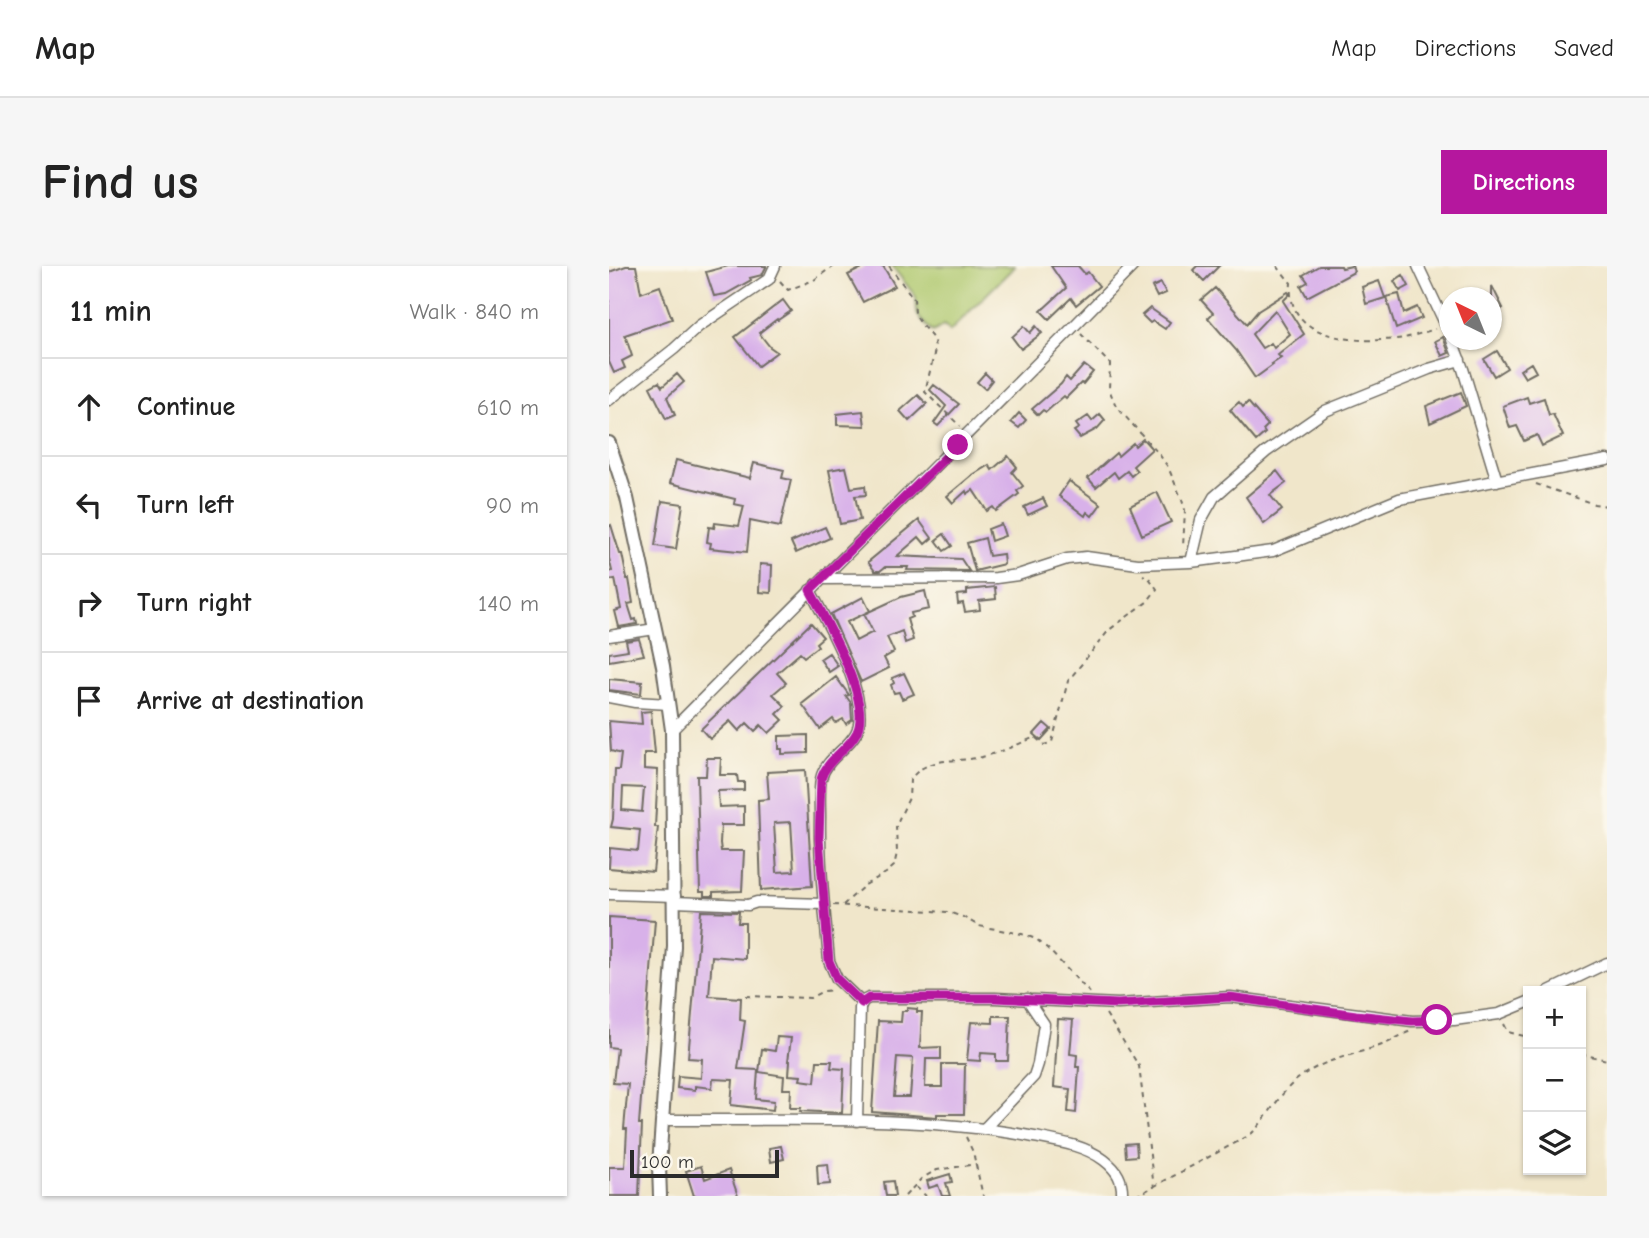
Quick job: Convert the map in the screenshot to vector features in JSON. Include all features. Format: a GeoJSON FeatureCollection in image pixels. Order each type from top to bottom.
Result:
{"type":"FeatureCollection","features":[{"type":"Feature","properties":{"kind":"street"},"geometry":{"type":"LineString","coordinates":[[672,730],[1133,266]]}},
{"type":"Feature","properties":{"kind":"street"},"geometry":{"type":"LineString","coordinates":[[1418,266],[1439,311]]}},
{"type":"Feature","properties":{"kind":"street"},"geometry":{"type":"LineString","coordinates":[[609,400],[699,326],[769,279],[773,270]]}},
{"type":"Feature","properties":{"kind":"street"},"geometry":{"type":"LineString","coordinates":[[1456,350],[1497,481]]}},
{"type":"Feature","properties":{"kind":"street"},"geometry":{"type":"LineString","coordinates":[[1187,562],[1201,520],[1214,497],[1220,489],[1266,452],[1325,411],[1429,369],[1460,360]]}},
{"type":"Feature","properties":{"kind":"street"},"geometry":{"type":"LineString","coordinates":[[609,443],[627,498],[655,629],[672,730],[675,899],[660,1196]]}},
{"type":"Feature","properties":{"kind":"street"},"geometry":{"type":"LineString","coordinates":[[822,579],[996,578],[1018,575],[1067,559],[1086,557],[1138,564],[1187,562],[1273,551],[1399,499],[1607,460]]}},
{"type":"Feature","properties":{"kind":"street"},"geometry":{"type":"LineString","coordinates":[[810,590],[850,673],[861,708],[858,729],[852,741],[823,771],[819,838],[829,961],[837,979],[862,1003]]}},
{"type":"Feature","properties":{"kind":"street"},"geometry":{"type":"LineString","coordinates":[[609,636],[655,629]]}},
{"type":"Feature","properties":{"kind":"street"},"geometry":{"type":"LineString","coordinates":[[609,697],[669,704]]}},
{"type":"Feature","properties":{"kind":"street"},"geometry":{"type":"LineString","coordinates":[[609,894],[737,905],[758,902],[824,904]]}},
{"type":"Feature","properties":{"kind":"street"},"geometry":{"type":"LineString","coordinates":[[1559,986],[1607,963]]}},
{"type":"Feature","properties":{"kind":"street"},"geometry":{"type":"LineString","coordinates":[[862,1003],[869,998],[1027,999],[1118,1004],[1230,997],[1412,1021],[1454,1020],[1499,1014],[1523,1004]]}},
{"type":"Feature","properties":{"kind":"street"},"geometry":{"type":"LineString","coordinates":[[984,1129],[1037,1070],[1045,1028],[1042,1019],[1027,999]]}},
{"type":"Feature","properties":{"kind":"street"},"geometry":{"type":"LineString","coordinates":[[856,1121],[862,1003]]}},
{"type":"Feature","properties":{"kind":"street"},"geometry":{"type":"LineString","coordinates":[[662,1120],[856,1121],[984,1129],[1061,1142],[1086,1150],[1103,1159],[1117,1172],[1123,1183],[1122,1196]]}},
{"type":"Feature","properties":{"kind":"path"},"geometry":{"type":"LineString","coordinates":[[773,270],[788,290],[814,280],[833,266]]}},
{"type":"Feature","properties":{"kind":"path"},"geometry":{"type":"LineString","coordinates":[[889,266],[914,299],[915,313],[934,340],[935,350],[925,392],[969,434]]}},
{"type":"Feature","properties":{"kind":"path"},"geometry":{"type":"LineString","coordinates":[[1277,266],[1291,283],[1290,300],[1301,318],[1308,326],[1327,334],[1350,339],[1383,340],[1439,332]]}},
{"type":"Feature","properties":{"kind":"path"},"geometry":{"type":"LineString","coordinates":[[1074,327],[1110,364],[1109,389],[1116,406],[1159,454],[1176,485],[1185,510],[1187,562]]}},
{"type":"Feature","properties":{"kind":"path"},"geometry":{"type":"LineString","coordinates":[[1515,477],[1607,506]]}},
{"type":"Feature","properties":{"kind":"path"},"geometry":{"type":"LineString","coordinates":[[843,905],[865,885],[894,866],[897,853],[896,825],[909,798],[910,780],[922,768],[947,760],[980,757],[1018,747],[1035,737],[1044,745],[1052,742],[1067,681],[1109,630],[1147,602],[1157,589],[1149,578],[1140,573],[1138,564]]}},
{"type":"Feature","properties":{"kind":"path"},"geometry":{"type":"LineString","coordinates":[[746,996],[810,998],[828,990],[849,992]]}},
{"type":"Feature","properties":{"kind":"path"},"geometry":{"type":"LineString","coordinates":[[1499,1014],[1508,1032],[1523,1036]]}},
{"type":"Feature","properties":{"kind":"path"},"geometry":{"type":"LineString","coordinates":[[1136,1196],[1249,1135],[1261,1124],[1290,1086],[1325,1062],[1384,1045],[1402,1033],[1418,1030]]}},
{"type":"Feature","properties":{"kind":"path"},"geometry":{"type":"LineString","coordinates":[[1586,1055],[1607,1060]]}},
{"type":"Feature","properties":{"kind":"path"},"geometry":{"type":"LineString","coordinates":[[961,1126],[983,1196]]}},
{"type":"Feature","properties":{"kind":"path"},"geometry":{"type":"LineString","coordinates":[[905,1196],[922,1178],[937,1170],[975,1164]]}},
{"type":"Feature","properties":{"kind":"path"},"geometry":{"type":"LineString","coordinates":[[915,1186],[926,1196]]}},
{"type":"Feature","properties":{"kind":"green space"},"geometry":{"type":"Polygon","coordinates":[[[892,266],[1015,266],[950,331],[944,325],[933,332],[917,314],[916,297],[892,266]]]}},
{"type":"Feature","properties":{"kind":"building"},"geometry":{"type":"Polygon","coordinates":[[[626,266],[636,266],[641,293],[660,286],[672,319],[625,335],[632,356],[622,361],[625,368],[614,373],[609,362],[609,272],[626,266]]]}},
{"type":"Feature","properties":{"kind":"building"},"geometry":{"type":"Polygon","coordinates":[[[728,266],[766,267],[762,275],[750,278],[751,280],[726,294],[714,296],[706,272],[728,266]]]}},
{"type":"Feature","properties":{"kind":"building"},"geometry":{"type":"Polygon","coordinates":[[[866,266],[883,266],[895,286],[863,302],[848,275],[866,266]]]}},
{"type":"Feature","properties":{"kind":"building"},"geometry":{"type":"Polygon","coordinates":[[[1051,266],[1078,266],[1085,274],[1088,272],[1099,286],[1076,305],[1071,298],[1049,319],[1041,311],[1066,288],[1051,266]]]}},
{"type":"Feature","properties":{"kind":"building"},"geometry":{"type":"Polygon","coordinates":[[[1197,266],[1219,266],[1204,281],[1193,270],[1197,266]]]}},
{"type":"Feature","properties":{"kind":"building"},"geometry":{"type":"Polygon","coordinates":[[[1319,266],[1352,266],[1354,272],[1307,297],[1301,286],[1308,282],[1303,275],[1319,266]]]}},
{"type":"Feature","properties":{"kind":"building"},"geometry":{"type":"Polygon","coordinates":[[[1403,275],[1409,286],[1400,291],[1394,281],[1403,275]]]}},
{"type":"Feature","properties":{"kind":"building"},"geometry":{"type":"Polygon","coordinates":[[[1379,281],[1385,298],[1366,304],[1362,287],[1379,281]]]}},
{"type":"Feature","properties":{"kind":"building"},"geometry":{"type":"Polygon","coordinates":[[[1161,283],[1166,293],[1157,297],[1152,287],[1161,283]]]}},
{"type":"Feature","properties":{"kind":"building"},"geometry":{"type":"Polygon","coordinates":[[[1215,288],[1247,324],[1258,311],[1288,292],[1290,294],[1283,301],[1304,334],[1278,355],[1281,358],[1255,378],[1236,350],[1208,318],[1213,313],[1201,300],[1215,288]],[[1275,310],[1252,334],[1262,348],[1271,343],[1274,348],[1290,334],[1275,310]]]}},
{"type":"Feature","properties":{"kind":"building"},"geometry":{"type":"Polygon","coordinates":[[[1399,294],[1404,313],[1417,307],[1422,318],[1396,329],[1386,297],[1399,294]]]}},
{"type":"Feature","properties":{"kind":"building"},"geometry":{"type":"Polygon","coordinates":[[[783,300],[791,311],[759,333],[777,352],[758,366],[735,337],[783,300]]]}},
{"type":"Feature","properties":{"kind":"building"},"geometry":{"type":"Polygon","coordinates":[[[1150,308],[1170,322],[1165,329],[1153,321],[1150,323],[1142,315],[1150,308]]]}},
{"type":"Feature","properties":{"kind":"building"},"geometry":{"type":"Polygon","coordinates":[[[1024,326],[1030,333],[1036,326],[1042,333],[1021,349],[1012,337],[1024,326]]]}},
{"type":"Feature","properties":{"kind":"building"},"geometry":{"type":"Polygon","coordinates":[[[1439,350],[1448,350],[1449,353],[1442,356],[1439,350]]]}},
{"type":"Feature","properties":{"kind":"building"},"geometry":{"type":"Polygon","coordinates":[[[1497,351],[1507,368],[1494,376],[1484,359],[1497,351]]]}},
{"type":"Feature","properties":{"kind":"building"},"geometry":{"type":"Polygon","coordinates":[[[1531,363],[1536,372],[1525,378],[1520,370],[1531,363]]]}},
{"type":"Feature","properties":{"kind":"building"},"geometry":{"type":"Polygon","coordinates":[[[1084,365],[1093,372],[1083,384],[1046,412],[1043,410],[1038,415],[1032,409],[1066,377],[1070,381],[1084,365]]]}},
{"type":"Feature","properties":{"kind":"building"},"geometry":{"type":"Polygon","coordinates":[[[985,373],[992,380],[985,389],[977,382],[985,373]]]}},
{"type":"Feature","properties":{"kind":"building"},"geometry":{"type":"Polygon","coordinates":[[[677,374],[684,382],[667,397],[675,415],[666,419],[650,387],[659,382],[662,387],[677,374]]]}},
{"type":"Feature","properties":{"kind":"building"},"geometry":{"type":"Polygon","coordinates":[[[934,385],[959,404],[938,426],[934,423],[946,406],[930,390],[934,385]]]}},
{"type":"Feature","properties":{"kind":"building"},"geometry":{"type":"Polygon","coordinates":[[[1461,392],[1466,406],[1430,423],[1426,406],[1461,392]]]}},
{"type":"Feature","properties":{"kind":"building"},"geometry":{"type":"Polygon","coordinates":[[[918,395],[927,404],[909,421],[900,411],[918,395]]]}},
{"type":"Feature","properties":{"kind":"building"},"geometry":{"type":"Polygon","coordinates":[[[1527,397],[1529,403],[1544,398],[1549,415],[1553,414],[1563,436],[1542,446],[1537,435],[1524,441],[1517,426],[1510,428],[1503,406],[1527,397]]]}},
{"type":"Feature","properties":{"kind":"building"},"geometry":{"type":"Polygon","coordinates":[[[1239,402],[1243,407],[1248,402],[1268,425],[1263,430],[1265,433],[1256,441],[1230,410],[1239,402]]]}},
{"type":"Feature","properties":{"kind":"building"},"geometry":{"type":"Polygon","coordinates":[[[863,411],[865,426],[837,425],[837,414],[863,411]]]}},
{"type":"Feature","properties":{"kind":"building"},"geometry":{"type":"Polygon","coordinates":[[[1019,413],[1026,420],[1019,428],[1011,422],[1019,413]]]}},
{"type":"Feature","properties":{"kind":"building"},"geometry":{"type":"Polygon","coordinates":[[[1100,414],[1105,420],[1097,429],[1080,438],[1074,431],[1079,428],[1076,424],[1088,416],[1092,421],[1100,414]]]}},
{"type":"Feature","properties":{"kind":"building"},"geometry":{"type":"Polygon","coordinates":[[[1143,439],[1152,449],[1133,466],[1137,471],[1131,476],[1127,471],[1118,478],[1114,472],[1096,487],[1088,478],[1116,453],[1118,456],[1133,443],[1135,446],[1143,439]]]}},
{"type":"Feature","properties":{"kind":"building"},"geometry":{"type":"Polygon","coordinates":[[[1008,456],[1017,467],[1012,472],[1023,486],[1017,491],[1019,494],[996,511],[993,507],[987,511],[973,490],[967,494],[966,491],[953,503],[947,496],[971,476],[989,465],[992,470],[1008,456]]]}},
{"type":"Feature","properties":{"kind":"building"},"geometry":{"type":"Polygon","coordinates":[[[676,460],[750,478],[754,463],[784,470],[782,478],[791,480],[780,527],[750,521],[747,552],[710,548],[711,543],[707,542],[709,527],[714,528],[715,523],[739,526],[744,506],[734,504],[735,499],[670,483],[676,460]]]}},
{"type":"Feature","properties":{"kind":"building"},"geometry":{"type":"Polygon","coordinates":[[[846,467],[851,488],[865,486],[866,495],[855,496],[860,520],[840,524],[829,470],[846,467]]]}},
{"type":"Feature","properties":{"kind":"building"},"geometry":{"type":"Polygon","coordinates":[[[1277,471],[1286,483],[1270,495],[1282,510],[1264,524],[1246,497],[1277,471]]]}},
{"type":"Feature","properties":{"kind":"building"},"geometry":{"type":"Polygon","coordinates":[[[1069,481],[1101,504],[1092,516],[1087,512],[1085,516],[1059,496],[1069,481]]]}},
{"type":"Feature","properties":{"kind":"building"},"geometry":{"type":"Polygon","coordinates":[[[1157,492],[1171,522],[1142,535],[1130,506],[1157,492]]]}},
{"type":"Feature","properties":{"kind":"building"},"geometry":{"type":"Polygon","coordinates":[[[1043,498],[1047,506],[1028,515],[1024,507],[1043,498]]]}},
{"type":"Feature","properties":{"kind":"building"},"geometry":{"type":"Polygon","coordinates":[[[662,501],[683,504],[676,549],[655,546],[662,501]]]}},
{"type":"Feature","properties":{"kind":"building"},"geometry":{"type":"Polygon","coordinates":[[[919,520],[932,538],[925,544],[919,537],[897,556],[961,559],[969,571],[885,567],[875,571],[868,562],[919,520]]]}},
{"type":"Feature","properties":{"kind":"building"},"geometry":{"type":"Polygon","coordinates":[[[1001,524],[1005,536],[991,541],[988,529],[1001,524]]]}},
{"type":"Feature","properties":{"kind":"building"},"geometry":{"type":"Polygon","coordinates":[[[611,525],[629,579],[633,603],[628,604],[637,624],[619,627],[615,611],[621,609],[615,579],[609,580],[609,572],[612,571],[609,558],[611,525]]]}},
{"type":"Feature","properties":{"kind":"building"},"geometry":{"type":"Polygon","coordinates":[[[825,527],[830,538],[796,553],[791,542],[825,527]]]}},
{"type":"Feature","properties":{"kind":"building"},"geometry":{"type":"Polygon","coordinates":[[[944,534],[952,546],[944,551],[936,540],[944,534]]]}},
{"type":"Feature","properties":{"kind":"building"},"geometry":{"type":"Polygon","coordinates":[[[985,538],[989,556],[1003,554],[1004,564],[975,571],[967,543],[985,538]]]}},
{"type":"Feature","properties":{"kind":"building"},"geometry":{"type":"Polygon","coordinates":[[[760,564],[772,565],[771,593],[759,592],[760,564]]]}},
{"type":"Feature","properties":{"kind":"building"},"geometry":{"type":"Polygon","coordinates":[[[995,587],[996,599],[979,601],[980,610],[965,612],[963,603],[958,604],[957,595],[967,594],[967,590],[995,587]]]}},
{"type":"Feature","properties":{"kind":"building"},"geometry":{"type":"Polygon","coordinates":[[[925,591],[929,609],[911,613],[912,617],[907,619],[913,640],[905,643],[902,631],[887,637],[894,652],[884,658],[889,668],[861,682],[831,614],[863,597],[870,611],[847,622],[856,641],[873,632],[864,614],[901,597],[925,591]]]}},
{"type":"Feature","properties":{"kind":"building"},"geometry":{"type":"Polygon","coordinates":[[[811,623],[823,637],[816,643],[818,646],[804,657],[800,653],[777,673],[786,683],[773,694],[785,706],[777,714],[783,720],[769,733],[761,725],[755,731],[747,723],[739,731],[730,721],[710,739],[701,729],[811,623]]]}},
{"type":"Feature","properties":{"kind":"building"},"geometry":{"type":"Polygon","coordinates":[[[639,639],[644,655],[609,661],[609,653],[628,650],[626,641],[639,639]]]}},
{"type":"Feature","properties":{"kind":"building"},"geometry":{"type":"Polygon","coordinates":[[[829,653],[838,666],[829,672],[820,659],[829,653]]]}},
{"type":"Feature","properties":{"kind":"building"},"geometry":{"type":"Polygon","coordinates":[[[904,673],[914,694],[902,699],[899,692],[894,693],[891,685],[894,683],[892,678],[904,673]]]}},
{"type":"Feature","properties":{"kind":"building"},"geometry":{"type":"Polygon","coordinates":[[[836,677],[849,695],[846,696],[851,703],[852,720],[846,724],[843,719],[836,723],[833,719],[820,729],[802,704],[836,677]]]}},
{"type":"Feature","properties":{"kind":"building"},"geometry":{"type":"Polygon","coordinates":[[[609,679],[642,682],[641,694],[609,690],[609,679]]]}},
{"type":"Feature","properties":{"kind":"building"},"geometry":{"type":"Polygon","coordinates":[[[651,711],[655,753],[644,753],[644,769],[658,770],[655,827],[658,827],[653,872],[609,868],[610,848],[638,851],[640,830],[611,827],[615,770],[619,770],[621,754],[611,751],[609,721],[642,724],[641,712],[651,711]],[[623,787],[622,810],[642,812],[644,788],[623,787]]]}},
{"type":"Feature","properties":{"kind":"building"},"geometry":{"type":"Polygon","coordinates":[[[1044,723],[1051,729],[1041,740],[1034,734],[1044,723]]]}},
{"type":"Feature","properties":{"kind":"building"},"geometry":{"type":"Polygon","coordinates":[[[808,735],[808,753],[782,754],[782,749],[779,749],[779,736],[808,735]]]}},
{"type":"Feature","properties":{"kind":"building"},"geometry":{"type":"Polygon","coordinates":[[[707,758],[721,758],[720,775],[737,775],[738,782],[744,782],[744,790],[718,791],[719,807],[744,806],[744,825],[721,825],[720,843],[721,851],[744,851],[742,891],[713,892],[713,896],[704,896],[704,892],[700,892],[697,776],[706,776],[707,758]]]}},
{"type":"Feature","properties":{"kind":"building"},"geometry":{"type":"Polygon","coordinates":[[[805,770],[812,886],[761,890],[758,800],[769,799],[767,772],[805,770]],[[791,822],[774,823],[777,872],[794,871],[791,822]]]}},
{"type":"Feature","properties":{"kind":"building"},"geometry":{"type":"Polygon","coordinates":[[[701,911],[739,912],[738,923],[745,923],[745,959],[712,956],[709,996],[741,998],[740,1020],[745,1021],[738,1069],[758,1070],[756,1099],[774,1101],[773,1110],[731,1105],[733,1080],[713,1079],[712,1088],[677,1088],[678,1076],[701,1078],[702,1059],[688,1058],[701,911]]]}},
{"type":"Feature","properties":{"kind":"building"},"geometry":{"type":"Polygon","coordinates":[[[609,917],[655,920],[639,1124],[642,1124],[639,1196],[609,1196],[609,1167],[625,1167],[627,1129],[624,1129],[628,1084],[613,1083],[617,1048],[609,1047],[609,917]]]}},
{"type":"Feature","properties":{"kind":"building"},"geometry":{"type":"Polygon","coordinates":[[[907,1008],[922,1012],[920,1048],[941,1047],[941,1059],[926,1059],[925,1087],[942,1087],[942,1064],[965,1064],[964,1114],[937,1114],[937,1117],[872,1112],[878,1021],[901,1022],[902,1011],[907,1011],[907,1008]],[[897,1057],[894,1097],[910,1097],[913,1058],[897,1057]]]}},
{"type":"Feature","properties":{"kind":"building"},"geometry":{"type":"Polygon","coordinates":[[[993,1016],[1010,1016],[1008,1061],[996,1061],[996,1054],[981,1053],[980,1061],[967,1060],[971,1022],[993,1023],[993,1016]]]}},
{"type":"Feature","properties":{"kind":"building"},"geometry":{"type":"Polygon","coordinates":[[[1058,1019],[1073,1020],[1070,1054],[1077,1055],[1076,1067],[1079,1067],[1076,1113],[1068,1112],[1070,1089],[1054,1087],[1058,1019]]]}},
{"type":"Feature","properties":{"kind":"building"},"geometry":{"type":"Polygon","coordinates":[[[777,1037],[791,1038],[789,1075],[801,1076],[800,1080],[815,1082],[817,1061],[832,1061],[831,1068],[844,1069],[842,1113],[790,1108],[791,1089],[783,1089],[784,1076],[759,1072],[762,1049],[775,1051],[777,1037]]]}},
{"type":"Feature","properties":{"kind":"building"},"geometry":{"type":"Polygon","coordinates":[[[1136,1143],[1137,1156],[1126,1157],[1125,1144],[1136,1143]]]}},
{"type":"Feature","properties":{"kind":"building"},"geometry":{"type":"Polygon","coordinates":[[[781,1146],[784,1159],[771,1162],[769,1148],[781,1146]]]}},
{"type":"Feature","properties":{"kind":"building"},"geometry":{"type":"Polygon","coordinates":[[[828,1164],[830,1184],[818,1185],[817,1165],[828,1164]]]}},
{"type":"Feature","properties":{"kind":"building"},"geometry":{"type":"Polygon","coordinates":[[[701,1166],[705,1179],[729,1170],[738,1196],[694,1196],[686,1171],[701,1166]]]}},
{"type":"Feature","properties":{"kind":"building"},"geometry":{"type":"Polygon","coordinates":[[[950,1174],[952,1182],[946,1183],[950,1196],[942,1196],[938,1185],[929,1188],[927,1181],[950,1174]]]}},
{"type":"Feature","properties":{"kind":"building"},"geometry":{"type":"Polygon","coordinates":[[[893,1181],[895,1196],[886,1196],[884,1182],[893,1181]]]}},
{"type":"Feature","properties":{"kind":"route"},"geometry":{"type":"LineString","coordinates":[[958,445],[810,590],[850,673],[861,708],[858,729],[852,741],[823,771],[821,779],[819,838],[823,890],[829,961],[837,979],[862,1003],[869,998],[995,998],[1118,1004],[1230,997],[1356,1015],[1412,1021],[1437,1020]]}}]}
